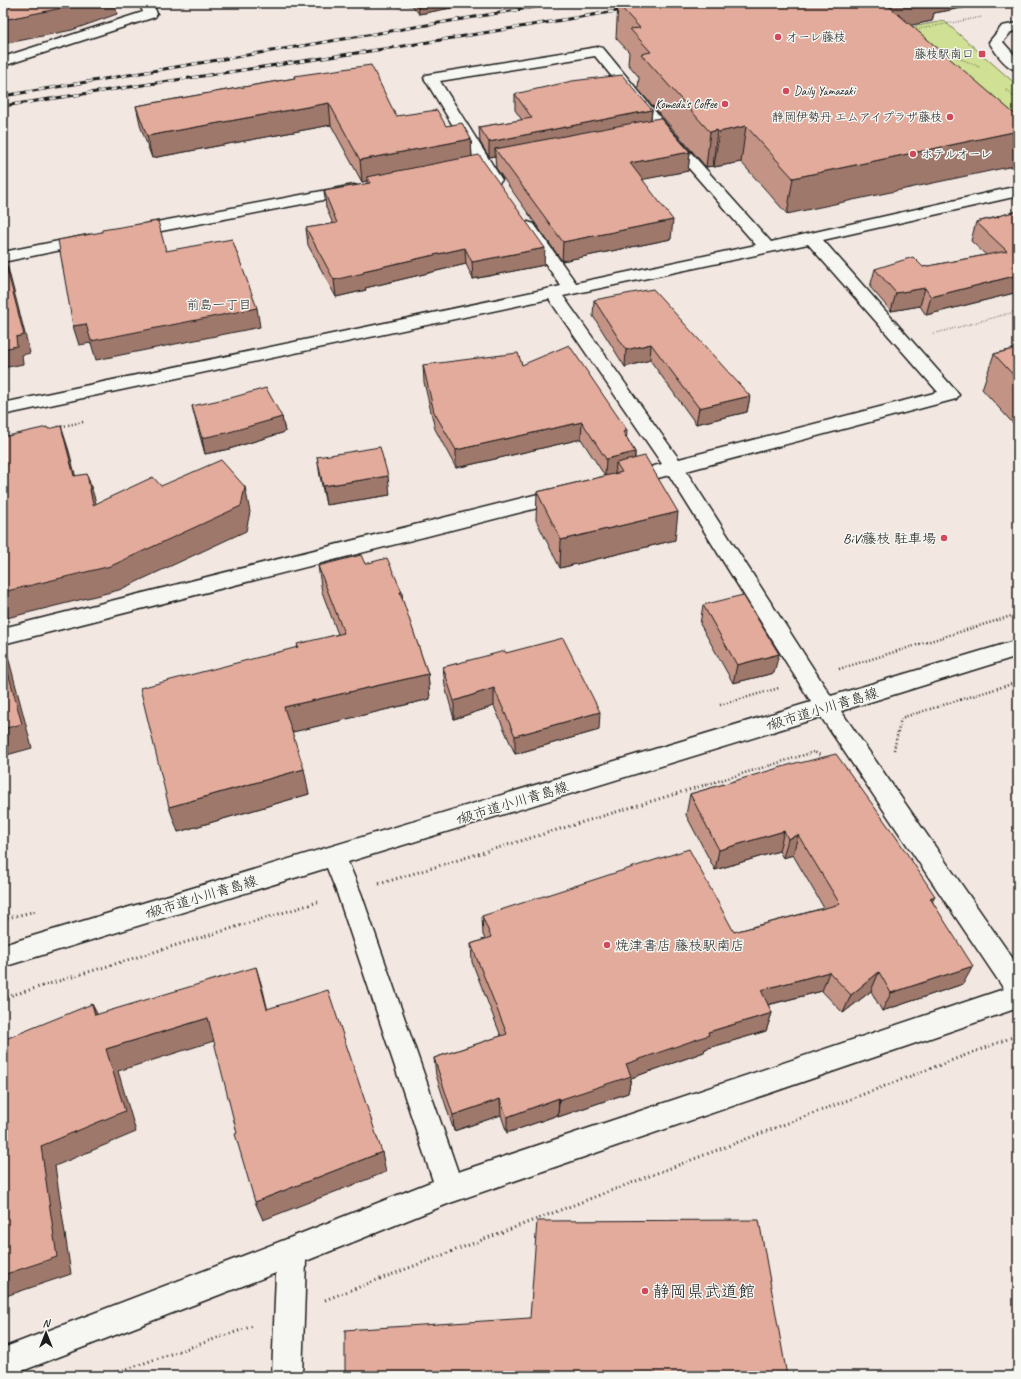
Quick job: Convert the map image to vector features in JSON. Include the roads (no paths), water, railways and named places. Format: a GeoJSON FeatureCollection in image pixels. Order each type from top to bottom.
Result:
{"type":"FeatureCollection","features":[{"type":"Feature","properties":{"kind":"street"},"geometry":{"type":"LineString","coordinates":[[3,62],[150,14],[146,3]]}},
{"type":"Feature","properties":{"kind":"street"},"geometry":{"type":"LineString","coordinates":[[1018,27],[1007,29],[996,42],[1001,50],[1018,67]]}},
{"type":"Feature","properties":{"kind":"street"},"geometry":{"type":"LineString","coordinates":[[501,190],[476,167],[431,78],[598,51],[663,130],[767,248]]}},
{"type":"Feature","properties":{"kind":"street"},"geometry":{"type":"LineString","coordinates":[[648,133],[663,130]]}},
{"type":"Feature","properties":{"kind":"street"},"geometry":{"type":"LineString","coordinates":[[476,167],[499,162]]}},
{"type":"Feature","properties":{"kind":"street"},"geometry":{"type":"LineString","coordinates":[[3,257],[367,187]]}},
{"type":"Feature","properties":{"kind":"street"},"geometry":{"type":"LineString","coordinates":[[3,409],[552,292],[767,248],[1018,191]]}},
{"type":"Feature","properties":{"kind":"street"},"geometry":{"type":"LineString","coordinates":[[519,215],[572,289]]}},
{"type":"Feature","properties":{"kind":"street"},"geometry":{"type":"LineString","coordinates":[[605,485],[950,395],[812,238]]}},
{"type":"Feature","properties":{"kind":"street"},"geometry":{"type":"LineString","coordinates":[[552,292],[674,467],[826,707],[1018,987]]}},
{"type":"Feature","properties":{"kind":"street"},"geometry":{"type":"LineString","coordinates":[[3,636],[582,490]]}},
{"type":"Feature","properties":{"kind":"street","name":"1級市道小川青島線"},"geometry":{"type":"LineString","coordinates":[[3,956],[1018,648]]}},
{"type":"Feature","properties":{"kind":"street"},"geometry":{"type":"LineString","coordinates":[[334,856],[450,1189]]}},
{"type":"Feature","properties":{"kind":"street"},"geometry":{"type":"LineString","coordinates":[[3,1363],[292,1252],[450,1189],[1018,996]]}},
{"type":"Feature","properties":{"kind":"street"},"geometry":{"type":"LineString","coordinates":[[287,1376],[292,1252]]}},
{"type":"Feature","properties":{"kind":"railway"},"geometry":{"type":"LineString","coordinates":[[3,96],[558,3]]}},
{"type":"Feature","properties":{"kind":"railway"},"geometry":{"type":"LineString","coordinates":[[3,106],[410,45],[629,9]]}},
{"type":"Feature","properties":{"kind":"place","name":"オーレ藤枝"},"geometry":{"type":"Point","coordinates":[778,37]}},
{"type":"Feature","properties":{"kind":"place","name":"藤枝駅南口"},"geometry":{"type":"Point","coordinates":[982,54]}},
{"type":"Feature","properties":{"kind":"place","name":"Daily Yamazaki"},"geometry":{"type":"Point","coordinates":[786,91]}},
{"type":"Feature","properties":{"kind":"place","name":"Komeda's Coffee"},"geometry":{"type":"Point","coordinates":[725,104]}},
{"type":"Feature","properties":{"kind":"place","name":"静岡伊勢丹 エムアイプラザ藤枝"},"geometry":{"type":"Point","coordinates":[950,117]}},
{"type":"Feature","properties":{"kind":"place","name":"ホテルオーレ"},"geometry":{"type":"Point","coordinates":[913,154]}},
{"type":"Feature","properties":{"kind":"place","name":"BiVi藤枝 駐車場"},"geometry":{"type":"Point","coordinates":[944,538]}},
{"type":"Feature","properties":{"kind":"place","name":"焼津書店 藤枝駅南店"},"geometry":{"type":"Point","coordinates":[607,945]}},
{"type":"Feature","properties":{"kind":"place","name":"静岡県武道館"},"geometry":{"type":"Point","coordinates":[645,1291]}},
{"type":"Feature","properties":{"kind":"district","name":"前島一丁目"},"geometry":{"type":"Point","coordinates":[219,304]}}]}
